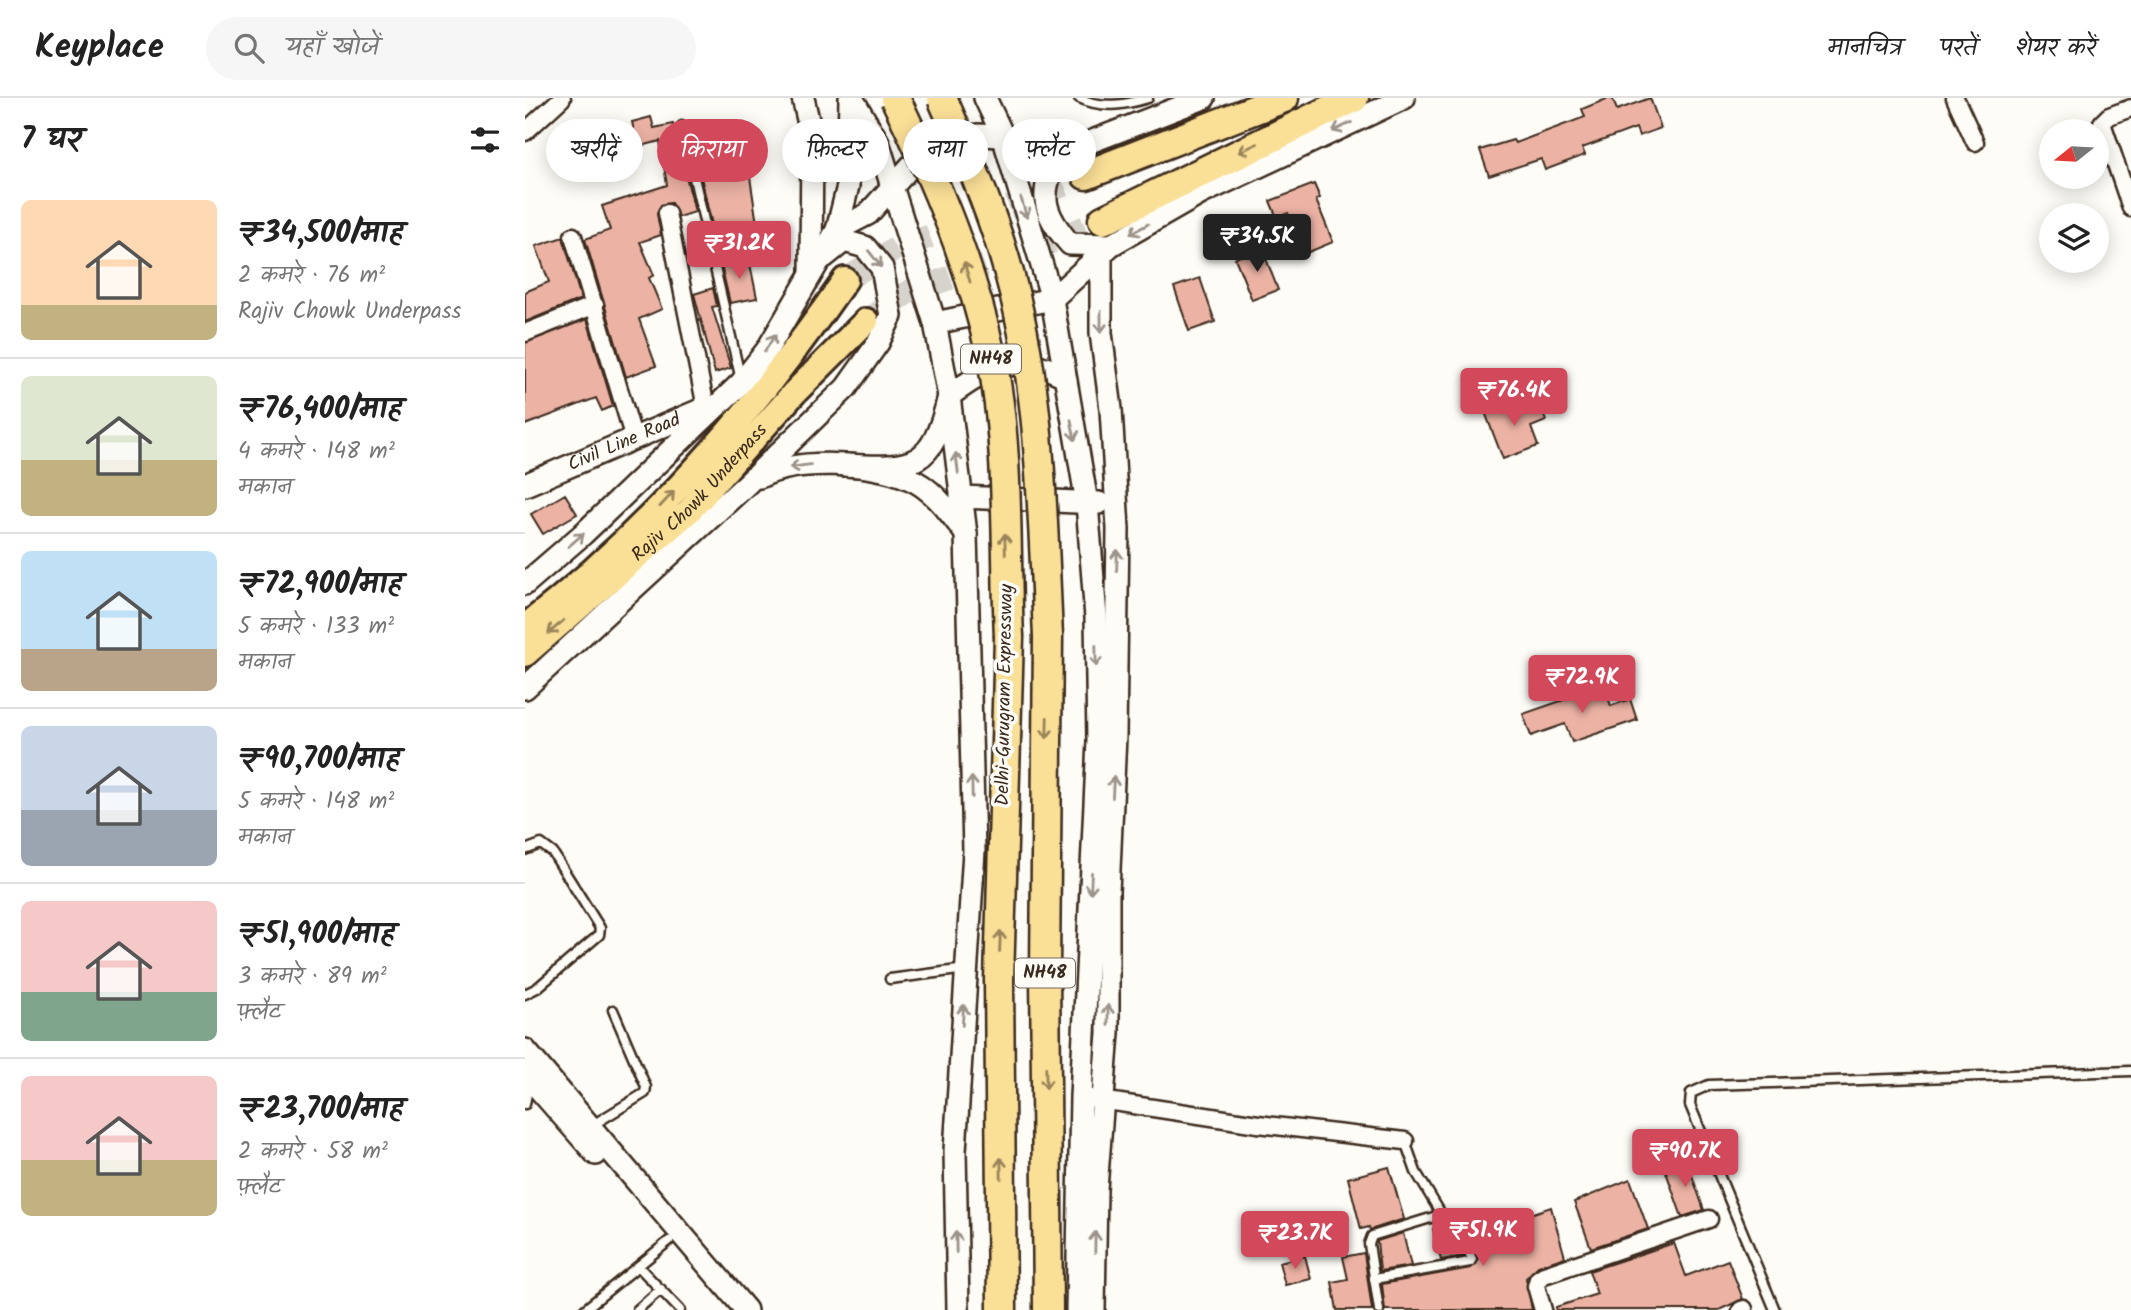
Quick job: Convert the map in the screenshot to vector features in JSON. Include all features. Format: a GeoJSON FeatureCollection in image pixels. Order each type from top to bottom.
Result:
{"type":"FeatureCollection","features":[{"type":"Feature","properties":{"kind":"highway","name":"Delhi-Gurugram Expressway"},"geometry":{"type":"LineString","coordinates":[[895,98],[939,196],[966,268],[991,357],[1001,439],[1009,637],[999,980],[1002,1310]]}},
{"type":"Feature","properties":{"kind":"highway","name":"Delhi-Gurugram Expressway"},"geometry":{"type":"LineString","coordinates":[[942,98],[972,167],[1005,257],[1026,349],[1038,434],[1048,636],[1045,972],[1048,1310]]}},
{"type":"Feature","properties":{"kind":"highway"},"geometry":{"type":"LineString","coordinates":[[1096,171],[1284,98]]}},
{"type":"Feature","properties":{"kind":"highway"},"geometry":{"type":"LineString","coordinates":[[1105,239],[1354,98]]}},
{"type":"Feature","properties":{"kind":"main road"},"geometry":{"type":"LineString","coordinates":[[803,98],[812,137],[815,269]]}},
{"type":"Feature","properties":{"kind":"main road"},"geometry":{"type":"LineString","coordinates":[[851,98],[878,142],[935,323],[949,396],[966,534],[974,850],[955,1151],[957,1310]]}},
{"type":"Feature","properties":{"kind":"main road"},"geometry":{"type":"LineString","coordinates":[[525,584],[715,404],[741,383],[767,350],[837,230],[848,186],[851,98]]}},
{"type":"Feature","properties":{"kind":"main road"},"geometry":{"type":"LineString","coordinates":[[985,98],[1002,134]]}},
{"type":"Feature","properties":{"kind":"main road"},"geometry":{"type":"LineString","coordinates":[[1096,140],[1204,98]]}},
{"type":"Feature","properties":{"kind":"main road"},"geometry":{"type":"LineString","coordinates":[[1045,182],[1050,220],[1070,244],[1105,239],[1404,98]]}},
{"type":"Feature","properties":{"kind":"main road"},"geometry":{"type":"LineString","coordinates":[[837,230],[868,214],[911,166],[944,145],[977,135],[1002,136]]}},
{"type":"Feature","properties":{"kind":"main road"},"geometry":{"type":"LineString","coordinates":[[1017,182],[1052,299],[1087,503],[1096,618],[1098,741],[1081,1097],[1077,1310]]}},
{"type":"Feature","properties":{"kind":"main road"},"geometry":{"type":"LineString","coordinates":[[935,323],[1052,299],[1105,239]]}},
{"type":"Feature","properties":{"kind":"main road"},"geometry":{"type":"LineString","coordinates":[[1094,1310],[1096,1189],[1104,1098],[1116,704],[1116,504],[1111,409],[1101,332],[1105,239]]}},
{"type":"Feature","properties":{"kind":"main road"},"geometry":{"type":"LineString","coordinates":[[525,688],[748,483],[846,388],[878,342],[891,316],[882,268],[866,247],[844,241],[815,269]]}},
{"type":"Feature","properties":{"kind":"main road","name":"Rajiv Chowk Underpass"},"geometry":{"type":"LineString","coordinates":[[525,627],[663,505],[765,387],[845,280]]}},
{"type":"Feature","properties":{"kind":"main road","name":"Rajiv Chowk Underpass"},"geometry":{"type":"LineString","coordinates":[[525,654],[689,511],[794,393],[866,321]]}},
{"type":"Feature","properties":{"kind":"main road"},"geometry":{"type":"LineString","coordinates":[[748,483],[774,470],[807,464],[890,468],[912,464],[926,452],[941,430],[949,396],[988,370],[1016,364],[1039,363],[1063,375]]}},
{"type":"Feature","properties":{"kind":"main road","name":"Civil Line Road"},"geometry":{"type":"LineString","coordinates":[[525,485],[715,404]]}},
{"type":"Feature","properties":{"kind":"main road"},"geometry":{"type":"LineString","coordinates":[[845,465],[908,478],[939,500],[966,534]]}},
{"type":"Feature","properties":{"kind":"main road"},"geometry":{"type":"LineString","coordinates":[[961,497],[1116,504]]}},
{"type":"Feature","properties":{"kind":"main road"},"geometry":{"type":"LineString","coordinates":[[525,1050],[746,1310]]}},
{"type":"Feature","properties":{"kind":"main road"},"geometry":{"type":"LineString","coordinates":[[527,1076],[729,1310]]}},
{"type":"Feature","properties":{"kind":"street"},"geometry":{"type":"LineString","coordinates":[[525,132],[562,98]]}},
{"type":"Feature","properties":{"kind":"street"},"geometry":{"type":"LineString","coordinates":[[1955,98],[1975,142]]}},
{"type":"Feature","properties":{"kind":"street"},"geometry":{"type":"LineString","coordinates":[[2131,108],[2109,116],[2102,123],[2131,208]]}},
{"type":"Feature","properties":{"kind":"street"},"geometry":{"type":"LineString","coordinates":[[667,213],[715,404]]}},
{"type":"Feature","properties":{"kind":"street"},"geometry":{"type":"LineString","coordinates":[[573,236],[634,439]]}},
{"type":"Feature","properties":{"kind":"street"},"geometry":{"type":"LineString","coordinates":[[525,333],[595,305]]}},
{"type":"Feature","properties":{"kind":"street"},"geometry":{"type":"LineString","coordinates":[[1081,1097],[1104,1098],[1258,1124],[1405,1142]]}},
{"type":"Feature","properties":{"kind":"street"},"geometry":{"type":"LineString","coordinates":[[1543,1310],[1536,1286],[1538,1279],[1544,1275],[1709,1219]]}},
{"type":"Feature","properties":{"kind":"lane"},"geometry":{"type":"LineString","coordinates":[[1079,98],[1093,103],[1115,105],[1148,98]]}},
{"type":"Feature","properties":{"kind":"lane"},"geometry":{"type":"LineString","coordinates":[[695,182],[741,383]]}},
{"type":"Feature","properties":{"kind":"lane"},"geometry":{"type":"LineString","coordinates":[[525,850],[541,844],[553,853],[600,929],[599,935],[537,988],[525,993]]}},
{"type":"Feature","properties":{"kind":"lane"},"geometry":{"type":"LineString","coordinates":[[890,979],[966,969]]}},
{"type":"Feature","properties":{"kind":"lane"},"geometry":{"type":"LineString","coordinates":[[591,1126],[645,1093],[646,1087],[614,1010]]}},
{"type":"Feature","properties":{"kind":"lane"},"geometry":{"type":"LineString","coordinates":[[1775,1310],[1690,1105],[1691,1093],[1709,1085],[2131,1071]]}},
{"type":"Feature","properties":{"kind":"lane"},"geometry":{"type":"LineString","coordinates":[[525,1104],[527,1076]]}},
{"type":"Feature","properties":{"kind":"lane"},"geometry":{"type":"LineString","coordinates":[[1379,1310],[1369,1244],[1372,1236],[1437,1216],[1440,1212],[1416,1172],[1405,1142]]}},
{"type":"Feature","properties":{"kind":"lane"},"geometry":{"type":"LineString","coordinates":[[584,1310],[669,1241]]}},
{"type":"Feature","properties":{"kind":"lane"},"geometry":{"type":"LineString","coordinates":[[1374,1279],[1470,1262],[1472,1259],[1468,1250]]}},
{"type":"Feature","properties":{"kind":"lane"},"geometry":{"type":"LineString","coordinates":[[639,1267],[680,1310]]}},
{"type":"Feature","properties":{"kind":"lane"},"geometry":{"type":"LineString","coordinates":[[637,1310],[661,1289]]}},
{"type":"Feature","properties":{"kind":"building"},"geometry":{"type":"Polygon","coordinates":[[[1612,98],[1617,110],[1650,98],[1661,128],[1639,136],[1636,128],[1582,148],[1585,155],[1545,170],[1541,159],[1489,176],[1480,150],[1513,140],[1515,143],[1585,117],[1582,109],[1612,98]]]}},
{"type":"Feature","properties":{"kind":"building"},"geometry":{"type":"Polygon","coordinates":[[[651,117],[654,128],[657,127],[657,142],[643,146],[643,119],[651,117]]]}},
{"type":"Feature","properties":{"kind":"building"},"geometry":{"type":"Polygon","coordinates":[[[667,182],[688,182],[695,212],[678,217],[671,203],[661,205],[657,214],[661,235],[640,242],[654,275],[649,278],[662,309],[639,319],[656,366],[626,377],[585,239],[610,230],[602,206],[667,185],[667,182]]]}},
{"type":"Feature","properties":{"kind":"building"},"geometry":{"type":"Polygon","coordinates":[[[702,182],[751,182],[758,231],[715,238],[702,182]]]}},
{"type":"Feature","properties":{"kind":"building"},"geometry":{"type":"Polygon","coordinates":[[[1314,184],[1320,198],[1316,200],[1333,242],[1304,254],[1288,213],[1277,218],[1270,201],[1314,184]]]}},
{"type":"Feature","properties":{"kind":"building"},"geometry":{"type":"Polygon","coordinates":[[[563,237],[581,299],[525,322],[525,292],[549,282],[536,246],[563,237]]]}},
{"type":"Feature","properties":{"kind":"building"},"geometry":{"type":"Polygon","coordinates":[[[1262,248],[1278,290],[1252,300],[1235,258],[1262,248]]]}},
{"type":"Feature","properties":{"kind":"building"},"geometry":{"type":"Polygon","coordinates":[[[749,259],[757,298],[730,303],[721,265],[749,259]]]}},
{"type":"Feature","properties":{"kind":"building"},"geometry":{"type":"Polygon","coordinates":[[[1200,278],[1215,322],[1189,331],[1174,287],[1200,278]]]}},
{"type":"Feature","properties":{"kind":"building"},"geometry":{"type":"Polygon","coordinates":[[[713,288],[717,306],[712,307],[731,368],[715,373],[694,294],[713,288]]]}},
{"type":"Feature","properties":{"kind":"building"},"geometry":{"type":"Polygon","coordinates":[[[587,319],[613,406],[602,411],[596,398],[525,425],[525,343],[587,319]]]}},
{"type":"Feature","properties":{"kind":"building"},"geometry":{"type":"Polygon","coordinates":[[[1520,400],[1525,414],[1541,408],[1546,421],[1531,427],[1538,446],[1503,459],[1485,412],[1520,400]]]}},
{"type":"Feature","properties":{"kind":"building"},"geometry":{"type":"Polygon","coordinates":[[[565,494],[577,514],[543,534],[531,514],[565,494]]]}},
{"type":"Feature","properties":{"kind":"building"},"geometry":{"type":"Polygon","coordinates":[[[1604,686],[1611,706],[1630,699],[1637,720],[1572,742],[1565,724],[1531,736],[1523,714],[1604,686]]]}},
{"type":"Feature","properties":{"kind":"building"},"geometry":{"type":"Polygon","coordinates":[[[1687,1161],[1704,1210],[1682,1217],[1665,1169],[1687,1161]]]}},
{"type":"Feature","properties":{"kind":"building"},"geometry":{"type":"Polygon","coordinates":[[[1389,1167],[1404,1219],[1370,1230],[1369,1227],[1361,1229],[1348,1178],[1389,1167]]]}},
{"type":"Feature","properties":{"kind":"building"},"geometry":{"type":"Polygon","coordinates":[[[1630,1179],[1648,1229],[1591,1248],[1574,1202],[1630,1179]]]}},
{"type":"Feature","properties":{"kind":"building"},"geometry":{"type":"Polygon","coordinates":[[[1551,1207],[1565,1257],[1538,1266],[1526,1278],[1532,1310],[1385,1310],[1382,1284],[1471,1268],[1477,1263],[1474,1247],[1468,1243],[1462,1249],[1464,1256],[1441,1260],[1433,1229],[1459,1222],[1463,1237],[1551,1207]]]}},
{"type":"Feature","properties":{"kind":"building"},"geometry":{"type":"Polygon","coordinates":[[[1403,1233],[1411,1266],[1380,1271],[1377,1241],[1403,1233]]]}},
{"type":"Feature","properties":{"kind":"building"},"geometry":{"type":"Polygon","coordinates":[[[1674,1243],[1686,1276],[1728,1260],[1743,1299],[1719,1310],[1556,1310],[1556,1307],[1597,1294],[1589,1271],[1674,1243]]]}},
{"type":"Feature","properties":{"kind":"building"},"geometry":{"type":"Polygon","coordinates":[[[1364,1253],[1372,1310],[1337,1310],[1332,1282],[1348,1279],[1343,1257],[1364,1253]]]}},
{"type":"Feature","properties":{"kind":"building"},"geometry":{"type":"Polygon","coordinates":[[[1305,1256],[1311,1279],[1285,1285],[1279,1262],[1305,1256]]]}},
{"type":"Feature","properties":{"kind":"tunnel"},"geometry":{"type":"LineString","coordinates":[[845,280],[897,248],[1014,206],[1070,182]]}},
{"type":"Feature","properties":{"kind":"tunnel"},"geometry":{"type":"LineString","coordinates":[[866,321],[908,292],[1029,251],[1103,220]]}}]}
